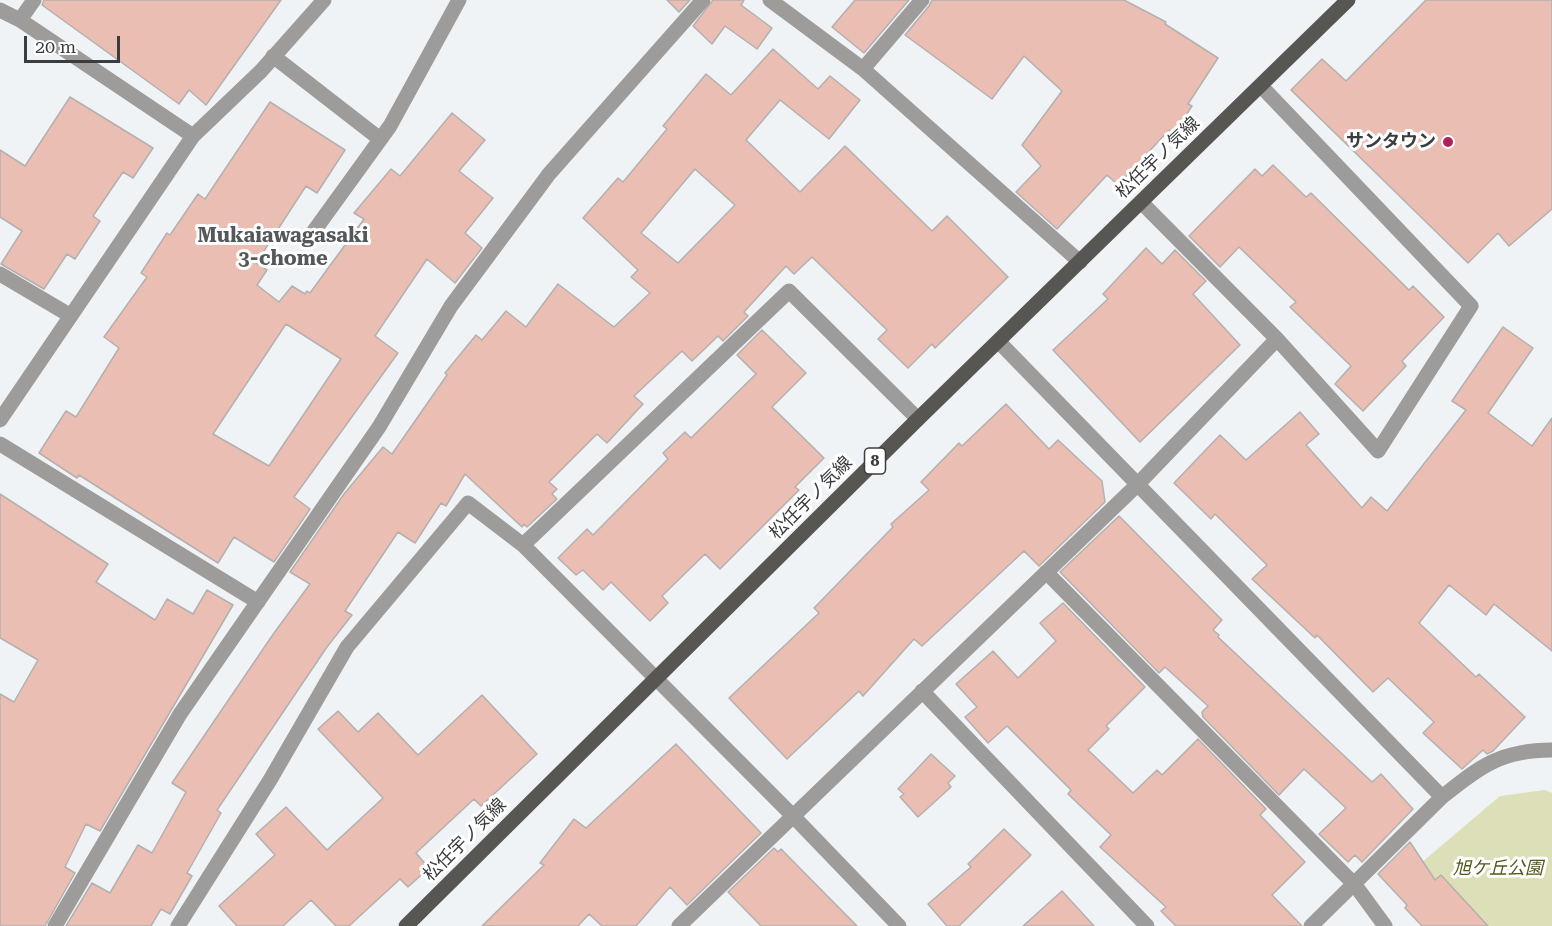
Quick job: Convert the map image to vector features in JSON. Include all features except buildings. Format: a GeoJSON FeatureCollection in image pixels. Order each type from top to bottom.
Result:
{"type":"FeatureCollection","features":[{"type":"Feature","properties":{"kind":"main road","name":"松任宇ノ気線"},"geometry":{"type":"LineString","coordinates":[[406,926],[918,419],[1348,0]]}},
{"type":"Feature","properties":{"kind":"street"},"geometry":{"type":"LineString","coordinates":[[20,20],[34,0]]}},
{"type":"Feature","properties":{"kind":"street"},"geometry":{"type":"LineString","coordinates":[[314,231],[380,139],[459,0]]}},
{"type":"Feature","properties":{"kind":"street"},"geometry":{"type":"LineString","coordinates":[[55,926],[180,714],[380,427],[451,306],[542,183],[703,0]]}},
{"type":"Feature","properties":{"kind":"street"},"geometry":{"type":"LineString","coordinates":[[770,0],[863,69],[1080,262]]}},
{"type":"Feature","properties":{"kind":"street"},"geometry":{"type":"LineString","coordinates":[[863,69],[922,0]]}},
{"type":"Feature","properties":{"kind":"street"},"geometry":{"type":"LineString","coordinates":[[0,420],[193,136],[273,56],[320,1]]}},
{"type":"Feature","properties":{"kind":"street"},"geometry":{"type":"LineString","coordinates":[[0,10],[20,20],[193,136]]}},
{"type":"Feature","properties":{"kind":"street"},"geometry":{"type":"LineString","coordinates":[[273,56],[380,139]]}},
{"type":"Feature","properties":{"kind":"street"},"geometry":{"type":"LineString","coordinates":[[1141,202],[1276,339],[1378,451],[1470,306],[1261,86]]}},
{"type":"Feature","properties":{"kind":"street"},"geometry":{"type":"LineString","coordinates":[[0,274],[71,316]]}},
{"type":"Feature","properties":{"kind":"street"},"geometry":{"type":"LineString","coordinates":[[522,545],[789,291],[918,419]]}},
{"type":"Feature","properties":{"kind":"street"},"geometry":{"type":"LineString","coordinates":[[679,926],[1137,485],[1276,339]]}},
{"type":"Feature","properties":{"kind":"street"},"geometry":{"type":"LineString","coordinates":[[999,342],[1442,796]]}},
{"type":"Feature","properties":{"kind":"street"},"geometry":{"type":"LineString","coordinates":[[0,444],[258,602]]}},
{"type":"Feature","properties":{"kind":"street"},"geometry":{"type":"LineString","coordinates":[[178,926],[270,780],[346,647],[468,503],[522,545],[793,816],[899,926]]}},
{"type":"Feature","properties":{"kind":"street"},"geometry":{"type":"LineString","coordinates":[[1046,572],[1355,885],[1385,926]]}},
{"type":"Feature","properties":{"kind":"street"},"geometry":{"type":"LineString","coordinates":[[922,691],[1147,926]]}},
{"type":"Feature","properties":{"kind":"street"},"geometry":{"type":"LineString","coordinates":[[1311,926],[1355,885],[1442,796],[1476,769],[1522,750],[1552,750]]}},
{"type":"Feature","properties":{"kind":"green space","name":"旭ケ丘公園"},"geometry":{"type":"Polygon","coordinates":[[[1545,790],[1552,793],[1552,926],[1475,926],[1421,863],[1500,796],[1545,790]]]}},
{"type":"Feature","properties":{"kind":"place","name":"サンタウン"},"geometry":{"type":"Point","coordinates":[1448,142]}},
{"type":"Feature","properties":{"kind":"district","name":"Mukaiawagasaki 3-chome"},"geometry":{"type":"Point","coordinates":[283,248]}}]}
